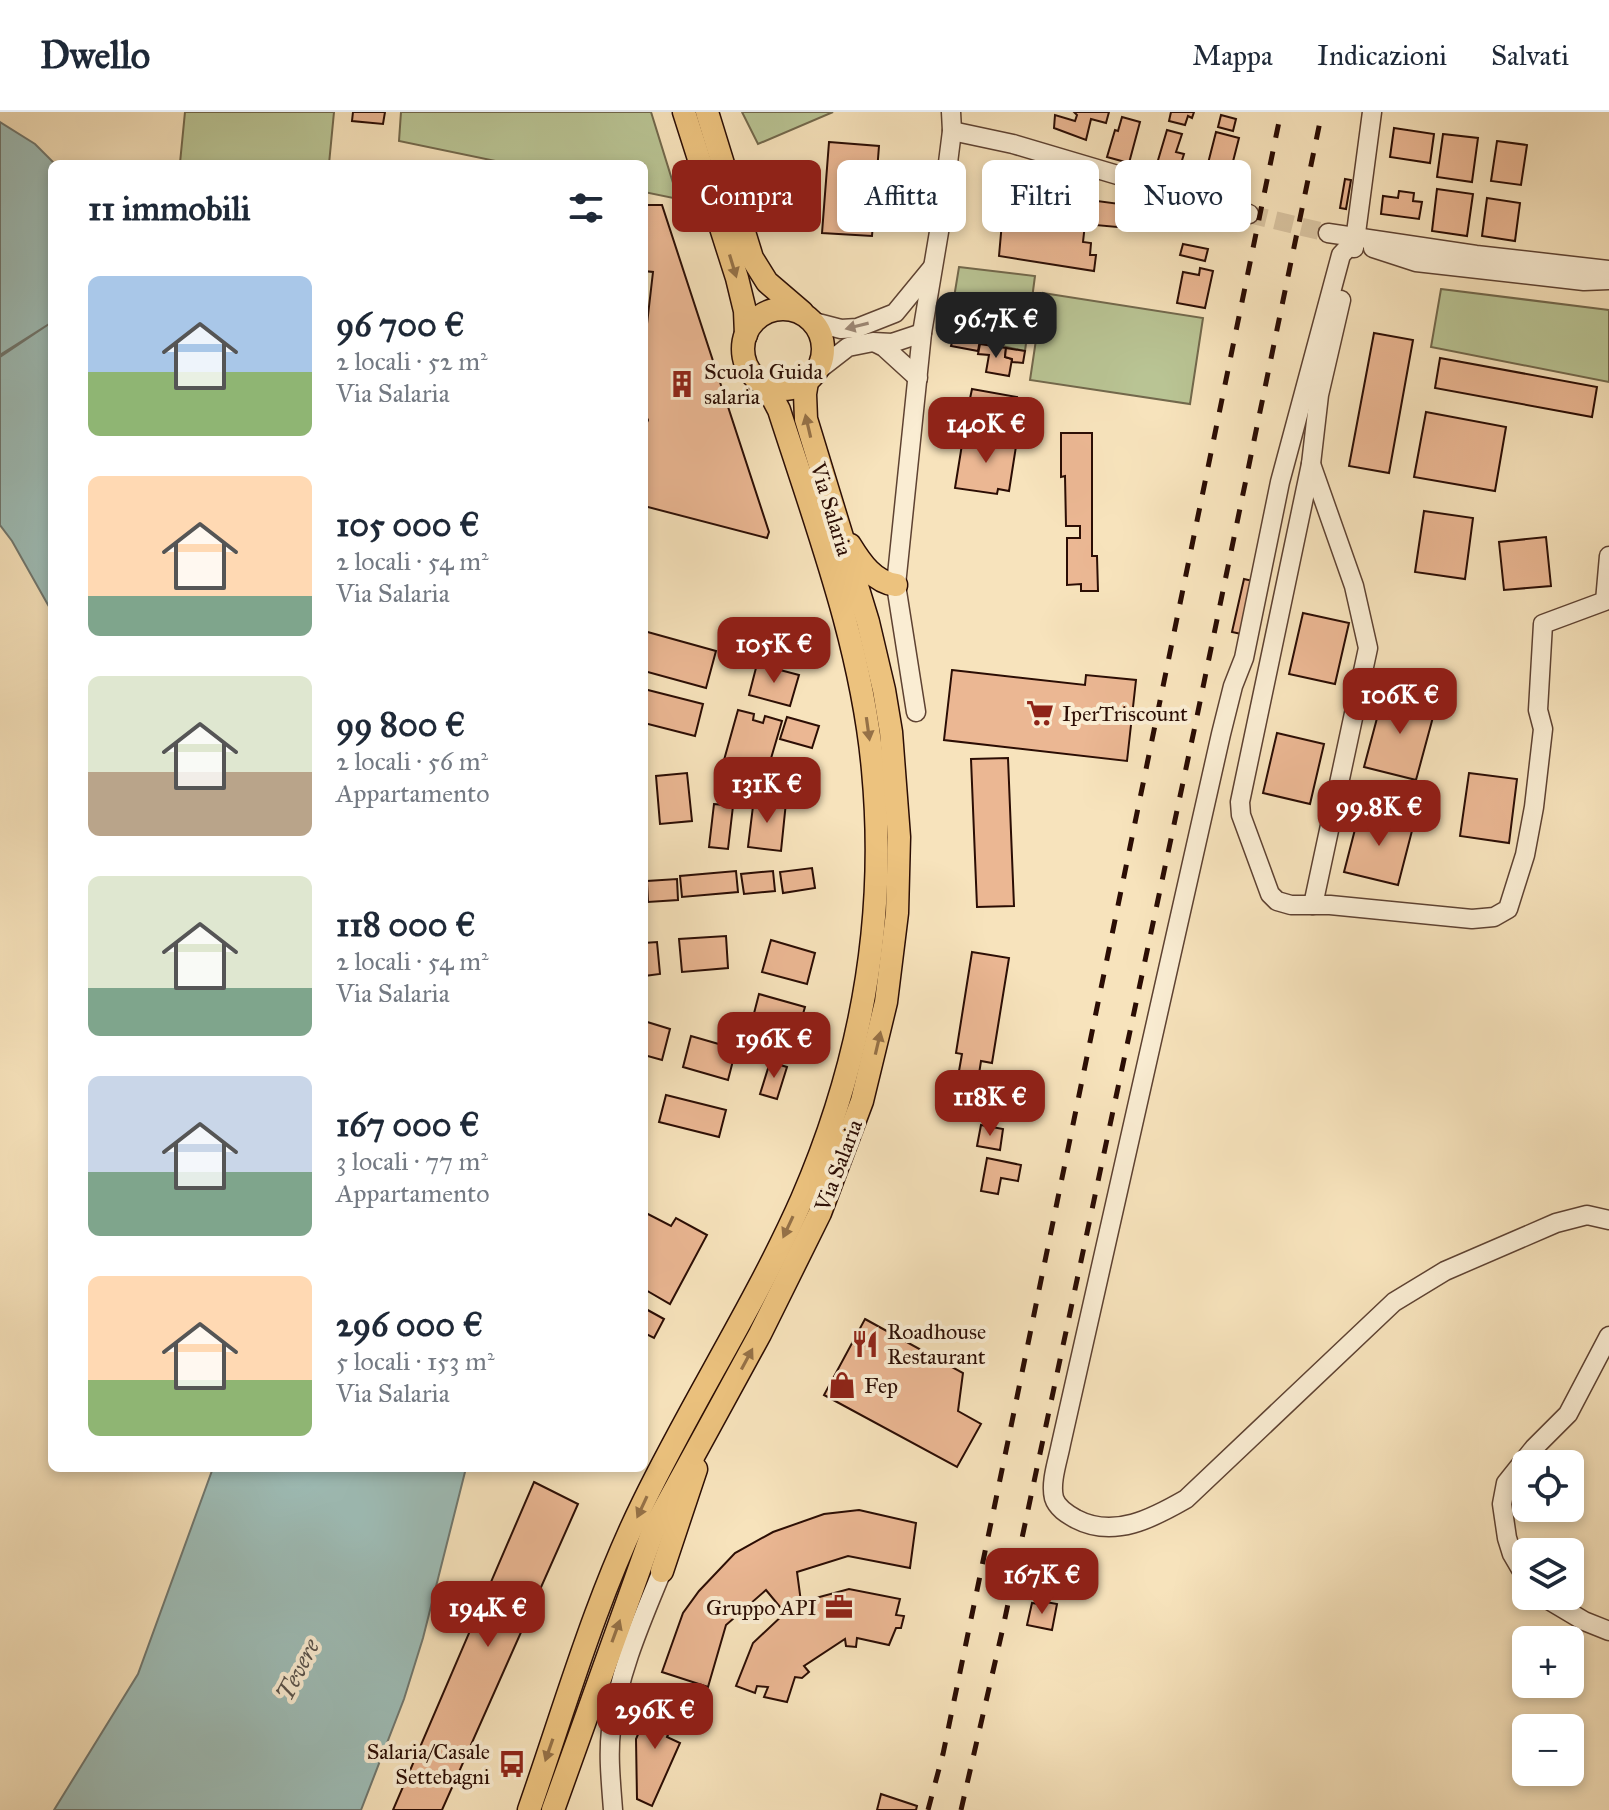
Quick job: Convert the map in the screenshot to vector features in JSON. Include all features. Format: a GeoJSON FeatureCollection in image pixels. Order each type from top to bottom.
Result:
{"type":"FeatureCollection","features":[{"type":"Feature","properties":{"kind":"main road"},"geometry":{"type":"LineString","coordinates":[[684,112],[737,278],[745,311],[746,335]]}},
{"type":"Feature","properties":{"kind":"main road"},"geometry":{"type":"LineString","coordinates":[[707,112],[752,258],[767,282],[808,317],[821,334],[824,348],[812,376],[796,388],[780,390],[757,381],[748,370],[743,356],[742,342],[750,325],[760,315],[774,309],[788,308],[808,317]]}},
{"type":"Feature","properties":{"kind":"main road","name":"Via Salaria"},"geometry":{"type":"LineString","coordinates":[[553,1810],[648,1542],[791,1273],[836,1175],[873,1064],[888,988],[897,900],[899,837],[896,772],[884,690],[874,649],[806,419],[805,394],[812,376]]}},
{"type":"Feature","properties":{"kind":"main road","name":"Via Salaria"},"geometry":{"type":"LineString","coordinates":[[529,1810],[598,1606],[641,1507],[780,1245],[814,1169],[848,1073],[864,1002],[873,943],[878,850],[868,723],[841,606],[779,410],[767,387]]}},
{"type":"Feature","properties":{"kind":"main road"},"geometry":{"type":"LineString","coordinates":[[837,524],[871,573],[887,584],[896,585]]}},
{"type":"Feature","properties":{"kind":"main road"},"geometry":{"type":"LineString","coordinates":[[662,1571],[710,1428]]}},
{"type":"Feature","properties":{"kind":"street"},"geometry":{"type":"LineString","coordinates":[[1372,112],[1356,239],[1319,395],[1311,464],[1241,791],[1240,809],[1270,894],[1277,901],[1291,905],[1472,919],[1494,917],[1508,909],[1525,855],[1534,807],[1543,729],[1538,710],[1543,624],[1605,601],[1609,556]]}},
{"type":"Feature","properties":{"kind":"street"},"geometry":{"type":"LineString","coordinates":[[916,712],[896,585],[922,333],[951,121],[1013,144],[1115,174]]}},
{"type":"Feature","properties":{"kind":"street"},"geometry":{"type":"LineString","coordinates":[[1328,233],[1518,261],[1609,270]]}},
{"type":"Feature","properties":{"kind":"street"},"geometry":{"type":"LineString","coordinates":[[1356,239],[1388,255],[1416,262],[1584,281],[1609,280]]}},
{"type":"Feature","properties":{"kind":"street"},"geometry":{"type":"LineString","coordinates":[[1356,239],[1341,255],[1280,482],[1261,586],[1221,734],[1061,1444],[1053,1488],[1054,1501],[1067,1514],[1082,1522],[1103,1526],[1128,1526],[1156,1516],[1186,1499],[1394,1302],[1418,1285],[1556,1223],[1587,1215],[1609,1220]]}},
{"type":"Feature","properties":{"kind":"street"},"geometry":{"type":"LineString","coordinates":[[808,317],[841,329],[857,328],[895,313],[933,266]]}},
{"type":"Feature","properties":{"kind":"street"},"geometry":{"type":"LineString","coordinates":[[812,376],[848,347],[873,342],[892,343],[922,333]]}},
{"type":"Feature","properties":{"kind":"street"},"geometry":{"type":"LineString","coordinates":[[873,342],[884,347],[918,378]]}},
{"type":"Feature","properties":{"kind":"street"},"geometry":{"type":"LineString","coordinates":[[1311,464],[1354,586],[1368,648],[1361,693],[1313,905]]}},
{"type":"Feature","properties":{"kind":"street"},"geometry":{"type":"LineString","coordinates":[[1512,1554],[1502,1504],[1506,1483],[1534,1448],[1568,1414],[1609,1336]]}},
{"type":"Feature","properties":{"kind":"street"},"geometry":{"type":"LineString","coordinates":[[613,1810],[611,1729],[622,1675],[662,1571]]}},
{"type":"Feature","properties":{"kind":"street"},"geometry":{"type":"LineString","coordinates":[[1564,1610],[1609,1631]]}},
{"type":"Feature","properties":{"kind":"green space"},"geometry":{"type":"Polygon","coordinates":[[[185,112],[334,112],[329,160],[180,160],[185,112]]]}},
{"type":"Feature","properties":{"kind":"green space"},"geometry":{"type":"Polygon","coordinates":[[[401,112],[651,112],[672,180],[672,198],[648,193],[648,160],[491,160],[399,141],[401,112]]]}},
{"type":"Feature","properties":{"kind":"green space"},"geometry":{"type":"Polygon","coordinates":[[[742,112],[833,112],[758,144],[742,112]]]}},
{"type":"Feature","properties":{"kind":"green space"},"geometry":{"type":"Polygon","coordinates":[[[959,267],[1035,276],[1025,351],[948,334],[959,267]]]}},
{"type":"Feature","properties":{"kind":"green space"},"geometry":{"type":"Polygon","coordinates":[[[1441,289],[1609,310],[1609,382],[1431,347],[1441,289]]]}},
{"type":"Feature","properties":{"kind":"green space"},"geometry":{"type":"Polygon","coordinates":[[[1043,293],[1203,318],[1190,404],[1030,380],[1043,293]]]}},
{"type":"Feature","properties":{"kind":"water"},"geometry":{"type":"Polygon","coordinates":[[[0,122],[35,144],[51,160],[48,160],[48,325],[0,355],[0,122]]]}},
{"type":"Feature","properties":{"kind":"water"},"geometry":{"type":"Polygon","coordinates":[[[48,325],[48,605],[0,525],[0,357],[48,325]]]}},
{"type":"Feature","properties":{"kind":"water","name":"Tevere"},"geometry":{"type":"Polygon","coordinates":[[[212,1472],[465,1472],[423,1638],[404,1699],[361,1810],[54,1810],[138,1674],[212,1472]]]}},
{"type":"Feature","properties":{"kind":"building"},"geometry":{"type":"Polygon","coordinates":[[[353,112],[385,112],[383,124],[352,121],[353,112]]]}},
{"type":"Feature","properties":{"kind":"building"},"geometry":{"type":"Polygon","coordinates":[[[1074,112],[1109,112],[1106,123],[1091,119],[1086,140],[1054,128],[1055,115],[1075,121],[1077,115],[1074,112]]]}},
{"type":"Feature","properties":{"kind":"building"},"geometry":{"type":"Polygon","coordinates":[[[1171,112],[1194,112],[1192,118],[1188,116],[1185,125],[1169,121],[1171,112]]]}},
{"type":"Feature","properties":{"kind":"building"},"geometry":{"type":"Polygon","coordinates":[[[1221,115],[1236,119],[1233,131],[1218,127],[1221,115]]]}},
{"type":"Feature","properties":{"kind":"building"},"geometry":{"type":"Polygon","coordinates":[[[1122,117],[1140,122],[1130,160],[1107,157],[1115,130],[1118,131],[1122,117]]]}},
{"type":"Feature","properties":{"kind":"building"},"geometry":{"type":"Polygon","coordinates":[[[1394,128],[1434,134],[1430,163],[1390,157],[1394,128]]]}},
{"type":"Feature","properties":{"kind":"building"},"geometry":{"type":"Polygon","coordinates":[[[1167,130],[1182,134],[1176,152],[1184,154],[1182,160],[1158,160],[1167,130]]]}},
{"type":"Feature","properties":{"kind":"building"},"geometry":{"type":"Polygon","coordinates":[[[1216,132],[1239,138],[1233,160],[1209,160],[1216,132]]]}},
{"type":"Feature","properties":{"kind":"building"},"geometry":{"type":"Polygon","coordinates":[[[1443,134],[1478,138],[1472,182],[1437,177],[1443,134]]]}},
{"type":"Feature","properties":{"kind":"building"},"geometry":{"type":"Polygon","coordinates":[[[1497,141],[1527,145],[1521,185],[1491,181],[1497,141]]]}},
{"type":"Feature","properties":{"kind":"building"},"geometry":{"type":"Polygon","coordinates":[[[829,142],[879,146],[878,160],[837,160],[837,232],[872,232],[872,236],[822,233],[829,142]]]}},
{"type":"Feature","properties":{"kind":"building"},"geometry":{"type":"Polygon","coordinates":[[[1345,179],[1351,180],[1346,209],[1340,208],[1345,179]]]}},
{"type":"Feature","properties":{"kind":"building"},"geometry":{"type":"Polygon","coordinates":[[[1437,189],[1473,194],[1467,236],[1432,231],[1437,189]]]}},
{"type":"Feature","properties":{"kind":"building"},"geometry":{"type":"Polygon","coordinates":[[[1399,191],[1414,193],[1413,201],[1422,202],[1419,219],[1381,214],[1383,196],[1398,198],[1399,191]]]}},
{"type":"Feature","properties":{"kind":"building"},"geometry":{"type":"Polygon","coordinates":[[[1487,198],[1520,203],[1515,241],[1482,236],[1487,198]]]}},
{"type":"Feature","properties":{"kind":"building"},"geometry":{"type":"Polygon","coordinates":[[[1099,201],[1115,203],[1115,227],[1099,225],[1099,201]]]}},
{"type":"Feature","properties":{"kind":"building","name":"Scuola Guida salaria"},"geometry":{"type":"Polygon","coordinates":[[[648,205],[662,205],[769,532],[767,538],[648,507],[648,315],[653,272],[648,271],[648,205]]]}},
{"type":"Feature","properties":{"kind":"building"},"geometry":{"type":"Polygon","coordinates":[[[1001,232],[1084,232],[1083,242],[1091,243],[1090,255],[1096,255],[1094,271],[999,256],[1001,232]]]}},
{"type":"Feature","properties":{"kind":"building"},"geometry":{"type":"Polygon","coordinates":[[[1183,244],[1208,249],[1205,261],[1180,255],[1183,244]]]}},
{"type":"Feature","properties":{"kind":"building"},"geometry":{"type":"Polygon","coordinates":[[[1200,268],[1213,271],[1205,308],[1177,303],[1183,272],[1199,275],[1200,268]]]}},
{"type":"Feature","properties":{"kind":"building"},"geometry":{"type":"Polygon","coordinates":[[[1374,333],[1413,340],[1389,473],[1349,466],[1374,333]]]}},
{"type":"Feature","properties":{"kind":"building"},"geometry":{"type":"Polygon","coordinates":[[[954,335],[980,340],[978,351],[951,346],[954,335]]]}},
{"type":"Feature","properties":{"kind":"building"},"geometry":{"type":"Polygon","coordinates":[[[980,344],[1006,348],[1005,357],[1012,359],[1009,376],[986,372],[989,355],[978,354],[980,344]]]}},
{"type":"Feature","properties":{"kind":"building"},"geometry":{"type":"Polygon","coordinates":[[[1006,348],[1025,351],[1023,363],[1012,362],[1012,359],[1005,357],[1006,348]]]}},
{"type":"Feature","properties":{"kind":"building"},"geometry":{"type":"Polygon","coordinates":[[[1440,358],[1597,387],[1592,417],[1435,388],[1440,358]]]}},
{"type":"Feature","properties":{"kind":"building"},"geometry":{"type":"Polygon","coordinates":[[[972,389],[1017,397],[1012,422],[967,413],[972,389]]]}},
{"type":"Feature","properties":{"kind":"building"},"geometry":{"type":"Polygon","coordinates":[[[1426,412],[1506,427],[1495,491],[1414,477],[1426,412]]]}},
{"type":"Feature","properties":{"kind":"building"},"geometry":{"type":"Polygon","coordinates":[[[964,432],[977,433],[975,444],[995,447],[996,437],[1017,440],[1009,491],[998,489],[997,494],[955,488],[964,432]]]}},
{"type":"Feature","properties":{"kind":"building"},"geometry":{"type":"Polygon","coordinates":[[[1061,433],[1092,433],[1092,556],[1097,556],[1098,591],[1081,591],[1081,584],[1067,585],[1067,538],[1080,538],[1080,526],[1066,526],[1061,433]]]}},
{"type":"Feature","properties":{"kind":"building"},"geometry":{"type":"Polygon","coordinates":[[[1424,511],[1473,518],[1465,579],[1415,572],[1424,511]]]}},
{"type":"Feature","properties":{"kind":"building"},"geometry":{"type":"Polygon","coordinates":[[[1546,537],[1551,586],[1504,590],[1499,542],[1546,537]]]}},
{"type":"Feature","properties":{"kind":"building"},"geometry":{"type":"Polygon","coordinates":[[[1244,579],[1257,582],[1246,635],[1232,632],[1244,579]]]}},
{"type":"Feature","properties":{"kind":"building"},"geometry":{"type":"Polygon","coordinates":[[[1303,613],[1349,623],[1335,684],[1289,674],[1303,613]]]}},
{"type":"Feature","properties":{"kind":"building"},"geometry":{"type":"Polygon","coordinates":[[[648,632],[716,651],[706,688],[648,672],[648,632]]]}},
{"type":"Feature","properties":{"kind":"building"},"geometry":{"type":"Polygon","coordinates":[[[757,664],[799,675],[790,706],[749,695],[757,664]]]}},
{"type":"Feature","properties":{"kind":"building","name":"IperTriscount"},"geometry":{"type":"Polygon","coordinates":[[[952,670],[1085,685],[1086,675],[1136,680],[1127,761],[944,740],[952,670]]]}},
{"type":"Feature","properties":{"kind":"building"},"geometry":{"type":"Polygon","coordinates":[[[648,690],[703,704],[695,736],[648,724],[648,690]]]}},
{"type":"Feature","properties":{"kind":"building"},"geometry":{"type":"Polygon","coordinates":[[[1384,692],[1436,706],[1416,780],[1364,767],[1384,692]]]}},
{"type":"Feature","properties":{"kind":"building"},"geometry":{"type":"Polygon","coordinates":[[[738,710],[754,714],[753,720],[763,723],[765,716],[782,721],[767,772],[724,760],[738,710]]]}},
{"type":"Feature","properties":{"kind":"building"},"geometry":{"type":"Polygon","coordinates":[[[787,717],[819,726],[812,748],[780,739],[787,717]]]}},
{"type":"Feature","properties":{"kind":"building"},"geometry":{"type":"Polygon","coordinates":[[[1277,733],[1324,744],[1310,804],[1263,793],[1277,733]]]}},
{"type":"Feature","properties":{"kind":"building"},"geometry":{"type":"Polygon","coordinates":[[[1008,758],[1014,906],[977,907],[971,759],[1008,758]]]}},
{"type":"Feature","properties":{"kind":"building"},"geometry":{"type":"Polygon","coordinates":[[[687,773],[692,821],[660,824],[656,776],[687,773]]]}},
{"type":"Feature","properties":{"kind":"building"},"geometry":{"type":"Polygon","coordinates":[[[1469,773],[1517,779],[1509,843],[1460,836],[1469,773]]]}},
{"type":"Feature","properties":{"kind":"building"},"geometry":{"type":"Polygon","coordinates":[[[754,798],[786,802],[781,851],[748,847],[754,798]]]}},
{"type":"Feature","properties":{"kind":"building"},"geometry":{"type":"Polygon","coordinates":[[[714,804],[733,806],[728,849],[709,847],[714,804]]]}},
{"type":"Feature","properties":{"kind":"building"},"geometry":{"type":"Polygon","coordinates":[[[1360,810],[1414,823],[1398,885],[1344,872],[1360,810]]]}},
{"type":"Feature","properties":{"kind":"building"},"geometry":{"type":"Polygon","coordinates":[[[812,868],[815,888],[783,893],[780,872],[812,868]]]}},
{"type":"Feature","properties":{"kind":"building"},"geometry":{"type":"Polygon","coordinates":[[[736,871],[738,892],[682,897],[680,876],[736,871]]]}},
{"type":"Feature","properties":{"kind":"building"},"geometry":{"type":"Polygon","coordinates":[[[773,871],[775,891],[744,894],[741,874],[773,871]]]}},
{"type":"Feature","properties":{"kind":"building"},"geometry":{"type":"Polygon","coordinates":[[[677,879],[678,900],[648,902],[648,881],[677,879]]]}},
{"type":"Feature","properties":{"kind":"building"},"geometry":{"type":"Polygon","coordinates":[[[726,936],[728,968],[682,972],[679,939],[726,936]]]}},
{"type":"Feature","properties":{"kind":"building"},"geometry":{"type":"Polygon","coordinates":[[[771,940],[815,953],[807,984],[762,972],[771,940]]]}},
{"type":"Feature","properties":{"kind":"building"},"geometry":{"type":"Polygon","coordinates":[[[657,942],[660,974],[648,976],[648,943],[657,942]]]}},
{"type":"Feature","properties":{"kind":"building"},"geometry":{"type":"Polygon","coordinates":[[[972,952],[1009,958],[992,1063],[981,1061],[979,1074],[959,1071],[962,1054],[956,1053],[972,952]]]}},
{"type":"Feature","properties":{"kind":"building"},"geometry":{"type":"Polygon","coordinates":[[[759,994],[805,1007],[796,1038],[751,1025],[759,994]]]}},
{"type":"Feature","properties":{"kind":"building"},"geometry":{"type":"Polygon","coordinates":[[[648,1022],[670,1029],[662,1060],[648,1056],[648,1022]]]}},
{"type":"Feature","properties":{"kind":"building"},"geometry":{"type":"Polygon","coordinates":[[[691,1036],[736,1049],[728,1080],[683,1067],[691,1036]]]}},
{"type":"Feature","properties":{"kind":"building"},"geometry":{"type":"Polygon","coordinates":[[[770,1062],[787,1067],[777,1099],[760,1094],[770,1062]]]}},
{"type":"Feature","properties":{"kind":"building"},"geometry":{"type":"Polygon","coordinates":[[[666,1095],[726,1110],[719,1137],[659,1122],[666,1095]]]}},
{"type":"Feature","properties":{"kind":"building"},"geometry":{"type":"Polygon","coordinates":[[[981,1125],[1003,1129],[1000,1150],[977,1146],[981,1125]]]}},
{"type":"Feature","properties":{"kind":"building"},"geometry":{"type":"Polygon","coordinates":[[[987,1158],[1021,1165],[1018,1181],[1001,1178],[998,1194],[981,1191],[987,1158]]]}},
{"type":"Feature","properties":{"kind":"building"},"geometry":{"type":"Polygon","coordinates":[[[648,1214],[671,1226],[676,1218],[707,1235],[670,1304],[648,1291],[648,1214]]]}},
{"type":"Feature","properties":{"kind":"building"},"geometry":{"type":"Polygon","coordinates":[[[648,1310],[664,1319],[654,1338],[648,1335],[648,1310]]]}},
{"type":"Feature","properties":{"kind":"building"},"geometry":{"type":"Polygon","coordinates":[[[865,1319],[963,1373],[958,1411],[981,1424],[957,1467],[824,1395],[865,1319]]]}},
{"type":"Feature","properties":{"kind":"building"},"geometry":{"type":"Polygon","coordinates":[[[534,1482],[578,1504],[442,1810],[393,1810],[534,1482]]]}},
{"type":"Feature","properties":{"kind":"building","name":"Gruppo API"},"geometry":{"type":"Polygon","coordinates":[[[859,1510],[916,1523],[910,1568],[848,1556],[797,1572],[801,1602],[849,1589],[900,1599],[896,1615],[904,1616],[901,1628],[896,1628],[889,1645],[857,1638],[856,1647],[846,1646],[845,1639],[804,1666],[809,1672],[802,1678],[795,1677],[787,1702],[764,1697],[768,1687],[757,1686],[755,1693],[736,1686],[753,1643],[785,1613],[766,1590],[726,1625],[708,1687],[662,1672],[683,1613],[735,1553],[773,1532],[824,1514],[859,1510]]]}},
{"type":"Feature","properties":{"kind":"building"},"geometry":{"type":"Polygon","coordinates":[[[1046,1602],[1057,1604],[1052,1630],[1027,1625],[1032,1603],[1045,1605],[1046,1602]]]}},
{"type":"Feature","properties":{"kind":"building"},"geometry":{"type":"Polygon","coordinates":[[[653,1700],[678,1712],[667,1737],[680,1743],[652,1806],[637,1799],[636,1739],[653,1700]]]}},
{"type":"Feature","properties":{"kind":"building"},"geometry":{"type":"Polygon","coordinates":[[[881,1794],[917,1806],[916,1810],[877,1810],[881,1794]]]}},
{"type":"Feature","properties":{"kind":"tunnel"},"geometry":{"type":"LineString","coordinates":[[1251,214],[1328,233]]}},
{"type":"Feature","properties":{"kind":"railway"},"geometry":{"type":"LineString","coordinates":[[928,1810],[943,1754],[1281,112]]}},
{"type":"Feature","properties":{"kind":"railway"},"geometry":{"type":"LineString","coordinates":[[961,1810],[1002,1632],[1195,726],[1322,112]]}},
{"type":"Feature","properties":{"kind":"place","name":"Scuola Guida salaria"},"geometry":{"type":"Point","coordinates":[682,384]}},
{"type":"Feature","properties":{"kind":"place","name":"IperTriscount"},"geometry":{"type":"Point","coordinates":[1040,713]}},
{"type":"Feature","properties":{"kind":"place","name":"Roadhouse Restaurant"},"geometry":{"type":"Point","coordinates":[865,1344]}},
{"type":"Feature","properties":{"kind":"place","name":"Fep"},"geometry":{"type":"Point","coordinates":[842,1385]}},
{"type":"Feature","properties":{"kind":"place","name":"Gruppo API"},"geometry":{"type":"Point","coordinates":[839,1607]}},
{"type":"Feature","properties":{"kind":"place","name":"Salaria/Casale Settebagni"},"geometry":{"type":"Point","coordinates":[512,1764]}}]}
